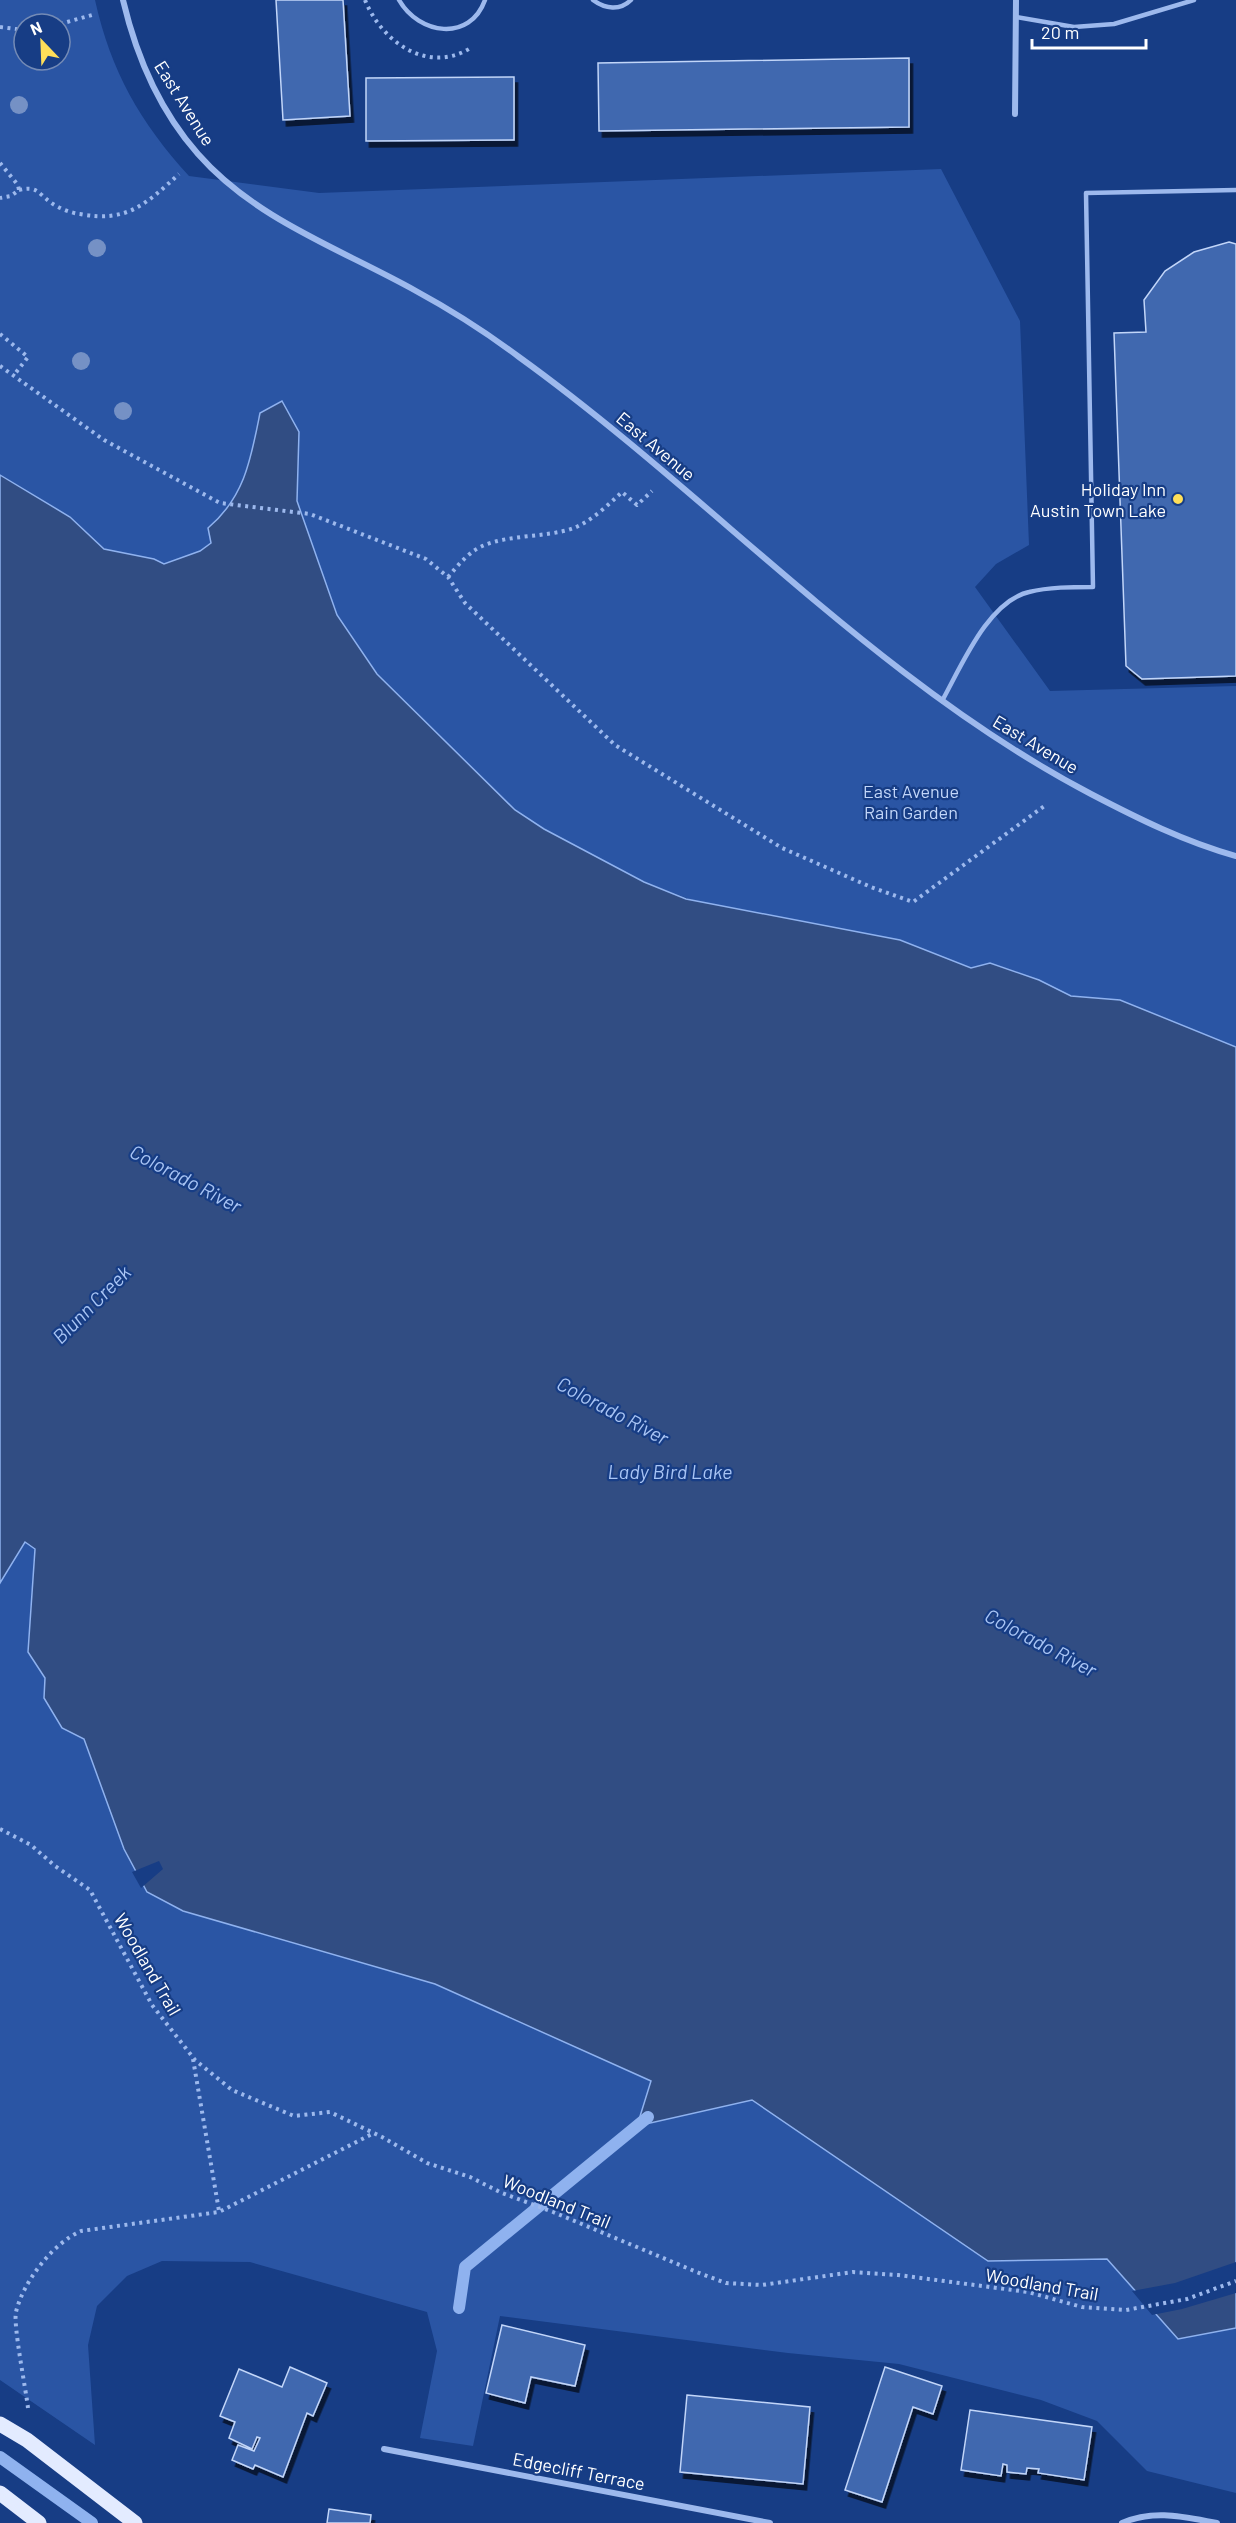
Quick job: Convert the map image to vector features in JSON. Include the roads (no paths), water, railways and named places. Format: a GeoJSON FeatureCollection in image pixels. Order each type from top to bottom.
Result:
{"type":"FeatureCollection","features":[{"type":"Feature","properties":{"kind":"main road"},"geometry":{"type":"LineString","coordinates":[[0,2424],[27,2440],[135,2523]]}},
{"type":"Feature","properties":{"kind":"main road"},"geometry":{"type":"LineString","coordinates":[[0,2493],[39,2523]]}},
{"type":"Feature","properties":{"kind":"street","name":"East Avenue"},"geometry":{"type":"LineString","coordinates":[[123,0],[130,29],[147,75],[169,113],[197,153],[233,188],[284,223],[418,292],[518,355],[668,476],[889,661],[972,723],[1062,779],[1142,821],[1236,856]]}},
{"type":"Feature","properties":{"kind":"street"},"geometry":{"type":"LineString","coordinates":[[1015,114],[1016,0]]}},
{"type":"Feature","properties":{"kind":"street","name":"Edgecliff Terrace"},"geometry":{"type":"LineString","coordinates":[[384,2449],[770,2523]]}},
{"type":"Feature","properties":{"kind":"street"},"geometry":{"type":"LineString","coordinates":[[1122,2523],[1134,2518],[1168,2514],[1217,2523]]}},
{"type":"Feature","properties":{"kind":"lane"},"geometry":{"type":"LineString","coordinates":[[399,0],[406,13],[418,22],[432,28],[447,29],[462,25],[474,17],[485,0]]}},
{"type":"Feature","properties":{"kind":"lane"},"geometry":{"type":"LineString","coordinates":[[593,0],[609,8],[626,4],[631,0]]}},
{"type":"Feature","properties":{"kind":"lane"},"geometry":{"type":"LineString","coordinates":[[1016,17],[1074,27],[1114,24],[1194,0]]}},
{"type":"Feature","properties":{"kind":"lane"},"geometry":{"type":"LineString","coordinates":[[942,700],[987,622],[1010,601],[1027,592],[1093,587],[1086,193],[1236,190]]}},
{"type":"Feature","properties":{"kind":"water","name":"Lady Bird Lake"},"geometry":{"type":"Polygon","coordinates":[[[282,401],[299,432],[297,501],[337,615],[377,674],[515,810],[544,829],[644,882],[686,899],[900,940],[971,968],[990,963],[1039,980],[1071,996],[1120,1000],[1236,1047],[1236,2328],[1178,2339],[1107,2259],[988,2261],[752,2100],[637,2126],[651,2081],[435,1984],[183,1911],[147,1892],[124,1849],[84,1739],[62,1728],[44,1698],[45,1678],[28,1652],[35,1549],[25,1542],[0,1583],[0,475],[70,517],[104,549],[154,559],[164,564],[200,551],[211,543],[208,528],[220,516],[238,490],[249,461],[260,413],[282,401]]]}},
{"type":"Feature","properties":{"kind":"waterway"},"geometry":{"type":"LineString","coordinates":[[459,2308],[465,2267],[648,2117]]}},
{"type":"Feature","properties":{"kind":"waterway","name":"Blunn Creek"},"geometry":{"type":"LineString","coordinates":[[0,2457],[92,2523]]}},
{"type":"Feature","properties":{"kind":"place","name":"Holiday Inn Austin Town Lake"},"geometry":{"type":"Point","coordinates":[1178,499]}},
{"type":"Feature","properties":{"kind":"park label","name":"East Avenue Rain Garden"},"geometry":{"type":"Point","coordinates":[911,801]}},
{"type":"Feature","properties":{"kind":"water label","name":"Colorado River"},"geometry":{"type":"Point","coordinates":[186,1178]}},
{"type":"Feature","properties":{"kind":"water label","name":"Colorado River"},"geometry":{"type":"Point","coordinates":[613,1410]}},
{"type":"Feature","properties":{"kind":"water label","name":"Colorado River"},"geometry":{"type":"Point","coordinates":[1041,1642]}}]}
